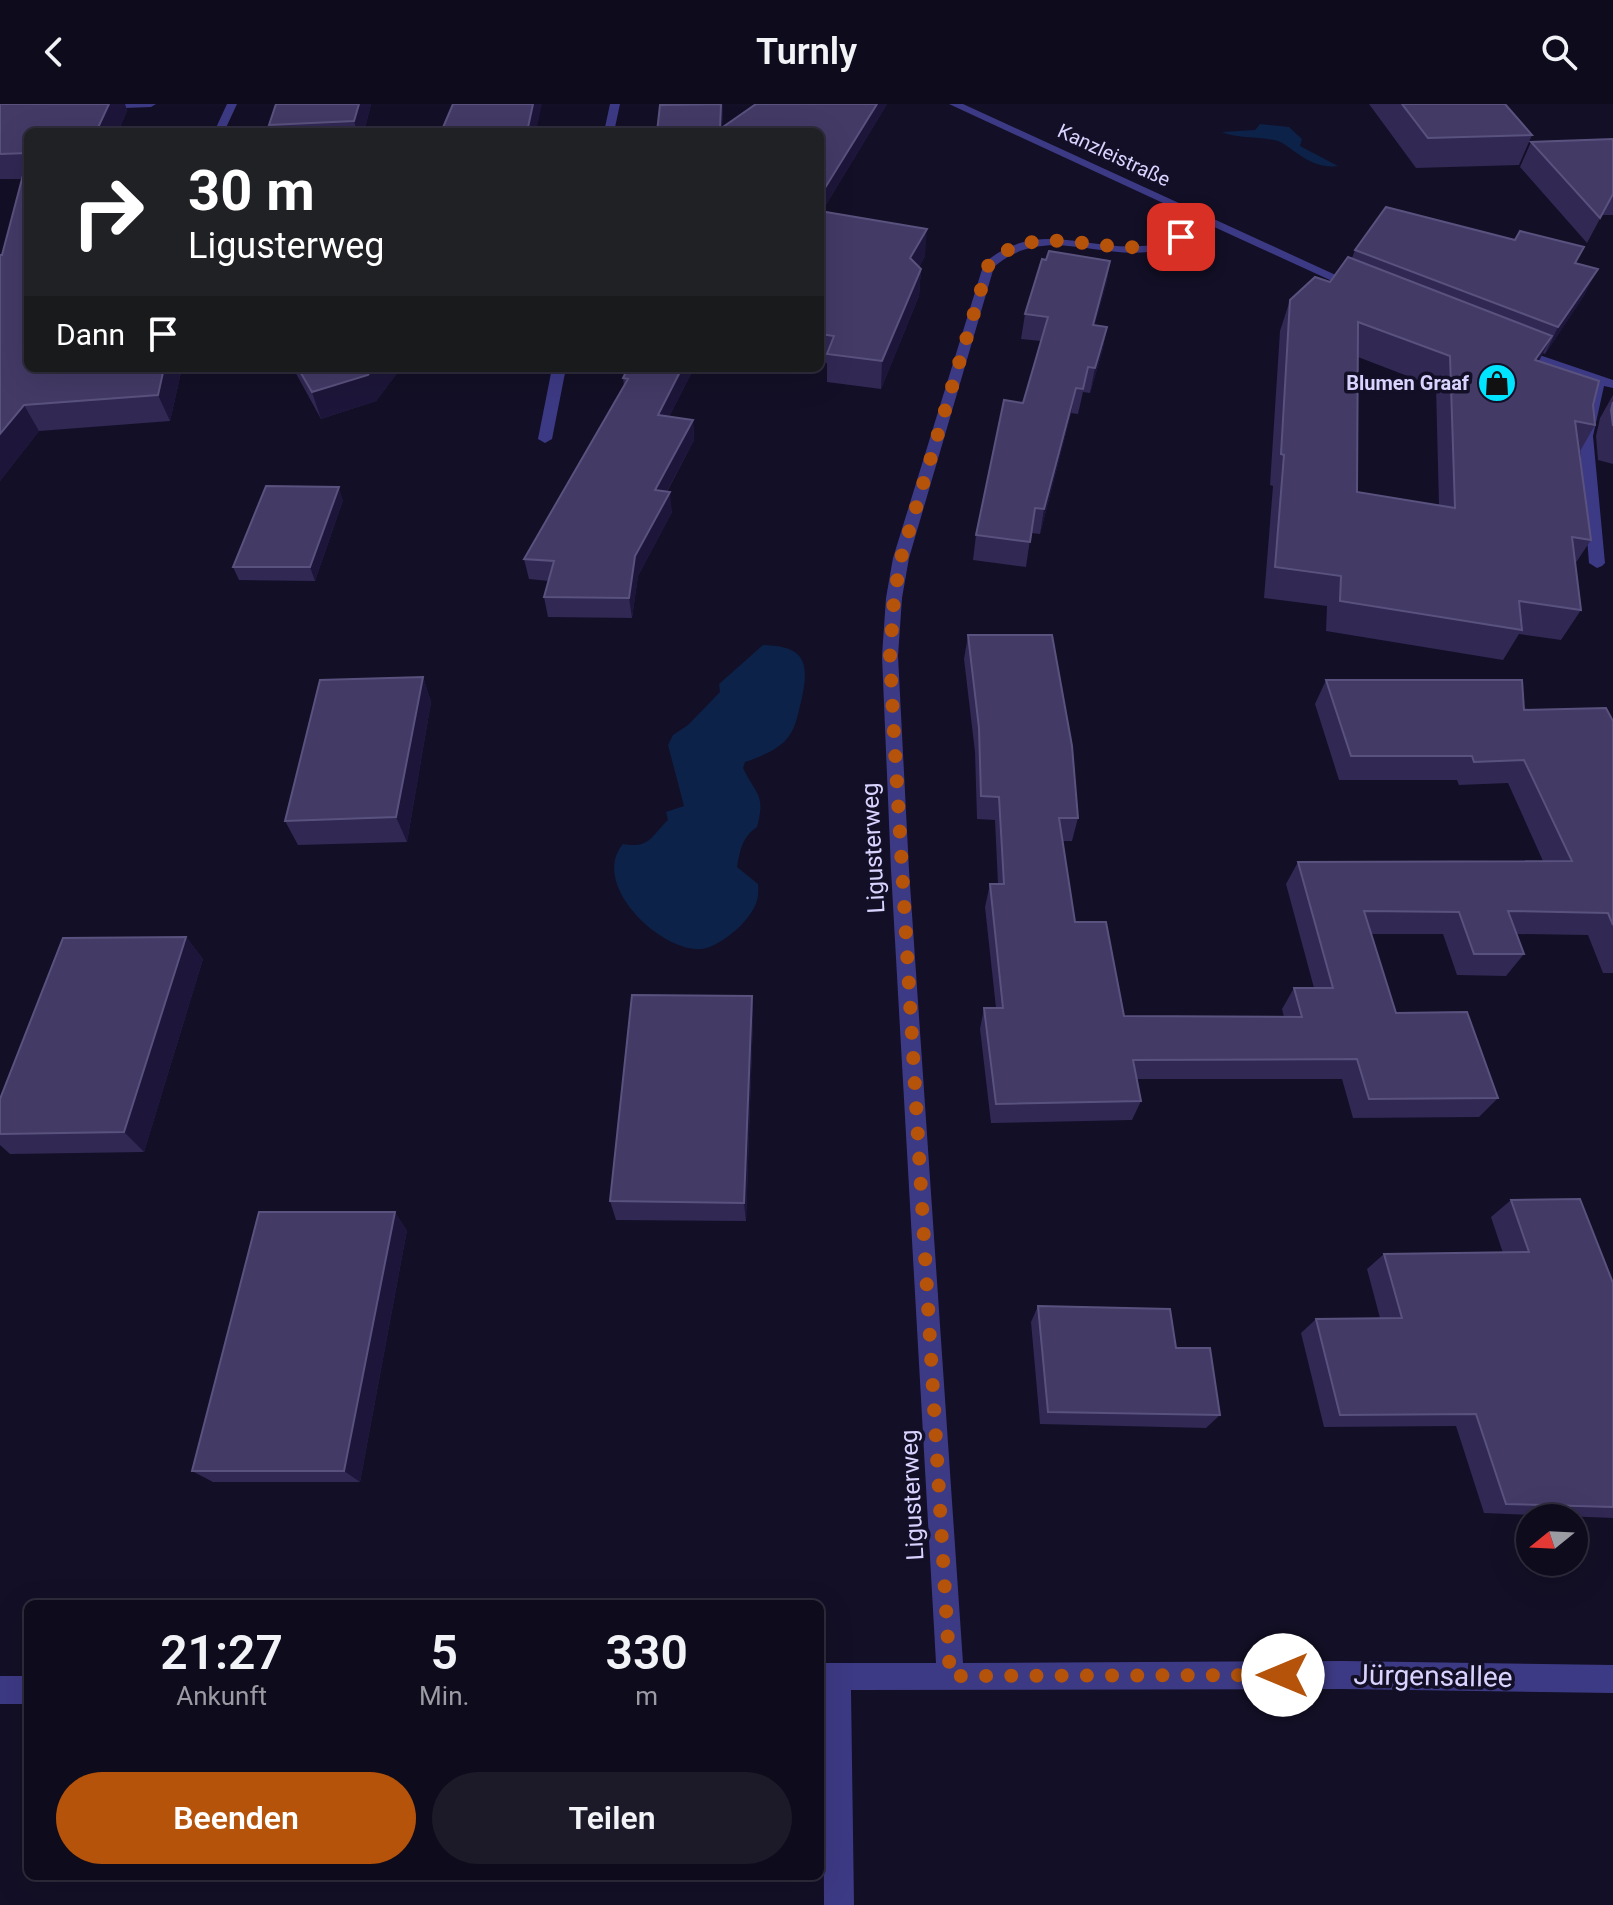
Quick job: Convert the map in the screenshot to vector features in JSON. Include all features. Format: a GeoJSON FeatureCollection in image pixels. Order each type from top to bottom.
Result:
{"type":"FeatureCollection","features":[{"type":"Feature","properties":{"kind":"street"},"geometry":{"type":"LineString","coordinates":[[87,106],[151,104]]}},
{"type":"Feature","properties":{"kind":"street"},"geometry":{"type":"LineString","coordinates":[[221,128],[232,104]]}},
{"type":"Feature","properties":{"kind":"street"},"geometry":{"type":"LineString","coordinates":[[610,128],[615,104]]}},
{"type":"Feature","properties":{"kind":"street","name":"Kanzleistraße"},"geometry":{"type":"LineString","coordinates":[[954,104],[1377,296]]}},
{"type":"Feature","properties":{"kind":"street","name":"Ligusterweg"},"geometry":{"type":"LineString","coordinates":[[950,1676],[891,672],[894,598],[901,558],[981,287],[988,266],[994,259],[1014,246],[1042,241],[1129,249],[1155,248],[1210,222]]}},
{"type":"Feature","properties":{"kind":"street"},"geometry":{"type":"LineString","coordinates":[[1502,346],[1606,382],[1586,436],[1597,563]]}},
{"type":"Feature","properties":{"kind":"street"},"geometry":{"type":"LineString","coordinates":[[545,439],[558,372]]}},
{"type":"Feature","properties":{"kind":"street","name":"Jürgensallee"},"geometry":{"type":"LineString","coordinates":[[828,1677],[1343,1675],[1613,1679]]}},
{"type":"Feature","properties":{"kind":"street"},"geometry":{"type":"LineString","coordinates":[[828,1677],[839,1905]]}},
{"type":"Feature","properties":{"kind":"street"},"geometry":{"type":"LineString","coordinates":[[0,1690],[24,1690]]}},
{"type":"Feature","properties":{"kind":"water"},"geometry":{"type":"Polygon","coordinates":[[[1260,124],[1289,127],[1302,139],[1300,146],[1338,166],[1315,163],[1278,141],[1222,132],[1255,130],[1260,124]]]}},
{"type":"Feature","properties":{"kind":"water"},"geometry":{"type":"Polygon","coordinates":[[[763,645],[796,653],[802,659],[805,677],[797,718],[788,737],[780,746],[745,762],[743,768],[758,795],[760,808],[757,827],[745,840],[737,867],[758,884],[757,900],[747,919],[724,939],[702,949],[685,947],[650,928],[634,913],[622,896],[615,878],[615,860],[623,844],[645,843],[668,820],[666,812],[684,806],[668,745],[673,735],[688,725],[720,692],[719,684],[763,645]]]}},
{"type":"Feature","properties":{"kind":"building"},"geometry":{"type":"Polygon","coordinates":[[[0,104],[109,104],[98,128],[24,128],[24,153],[0,154],[0,104]]]}},
{"type":"Feature","properties":{"kind":"building"},"geometry":{"type":"Polygon","coordinates":[[[276,104],[359,104],[354,121],[269,125],[276,104]]]}},
{"type":"Feature","properties":{"kind":"building"},"geometry":{"type":"Polygon","coordinates":[[[453,104],[533,104],[528,128],[443,128],[453,104]]]}},
{"type":"Feature","properties":{"kind":"building"},"geometry":{"type":"Polygon","coordinates":[[[721,104],[720,128],[657,128],[660,105],[721,104]]]}},
{"type":"Feature","properties":{"kind":"building"},"geometry":{"type":"Polygon","coordinates":[[[756,104],[877,104],[825,188],[824,128],[721,128],[756,104]]]}},
{"type":"Feature","properties":{"kind":"building"},"geometry":{"type":"Polygon","coordinates":[[[1402,104],[1505,104],[1532,135],[1428,138],[1402,104]]]}},
{"type":"Feature","properties":{"kind":"building"},"geometry":{"type":"Polygon","coordinates":[[[1613,139],[1613,194],[1600,218],[1531,142],[1613,139]]]}},
{"type":"Feature","properties":{"kind":"building"},"geometry":{"type":"Polygon","coordinates":[[[24,171],[24,372],[163,372],[158,395],[24,405],[0,434],[2,255],[24,171]]]}},
{"type":"Feature","properties":{"kind":"building"},"geometry":{"type":"Polygon","coordinates":[[[1386,207],[1515,240],[1520,231],[1584,247],[1575,263],[1598,269],[1558,327],[1355,250],[1386,207]]]}},
{"type":"Feature","properties":{"kind":"building"},"geometry":{"type":"Polygon","coordinates":[[[824,212],[927,229],[910,258],[921,269],[882,361],[827,354],[834,336],[824,335],[824,212]]]}},
{"type":"Feature","properties":{"kind":"building"},"geometry":{"type":"Polygon","coordinates":[[[1049,251],[1110,261],[1093,325],[1107,327],[1095,368],[1088,367],[1083,389],[1076,388],[1044,509],[1035,508],[1030,542],[976,535],[1004,400],[1023,403],[1048,317],[1025,314],[1042,259],[1046,260],[1049,251]]]}},
{"type":"Feature","properties":{"kind":"building"},"geometry":{"type":"Polygon","coordinates":[[[1348,257],[1552,336],[1535,360],[1599,381],[1593,405],[1595,425],[1575,421],[1591,540],[1572,537],[1581,610],[1519,601],[1522,630],[1340,601],[1341,576],[1275,567],[1284,455],[1281,454],[1290,300],[1315,277],[1330,282],[1348,257]],[[1358,322],[1357,492],[1455,508],[1450,356],[1358,322]]]}},
{"type":"Feature","properties":{"kind":"building"},"geometry":{"type":"Polygon","coordinates":[[[300,372],[370,372],[368,375],[312,392],[300,372]]]}},
{"type":"Feature","properties":{"kind":"building"},"geometry":{"type":"Polygon","coordinates":[[[626,372],[680,372],[658,415],[693,420],[655,490],[670,492],[635,556],[629,598],[544,597],[554,561],[524,559],[628,379],[623,378],[626,372]]]}},
{"type":"Feature","properties":{"kind":"building"},"geometry":{"type":"Polygon","coordinates":[[[266,486],[339,487],[310,567],[233,567],[266,486]]]}},
{"type":"Feature","properties":{"kind":"building"},"geometry":{"type":"Polygon","coordinates":[[[968,635],[1052,635],[1072,746],[1078,818],[1059,818],[1075,922],[1106,922],[1124,1016],[1302,1017],[1294,988],[1333,988],[1298,862],[1572,861],[1524,760],[1474,762],[1472,756],[1351,756],[1326,680],[1522,680],[1524,710],[1606,708],[1613,721],[1613,925],[1608,913],[1508,911],[1524,954],[1474,954],[1459,912],[1364,911],[1396,1013],[1467,1012],[1498,1098],[1369,1099],[1357,1059],[1133,1060],[1141,1101],[996,1104],[984,1008],[1003,1008],[990,884],[1004,884],[999,797],[981,796],[979,728],[968,635]]]}},
{"type":"Feature","properties":{"kind":"building"},"geometry":{"type":"Polygon","coordinates":[[[423,677],[396,817],[285,821],[320,680],[423,677]]]}},
{"type":"Feature","properties":{"kind":"building"},"geometry":{"type":"Polygon","coordinates":[[[186,937],[124,1132],[0,1134],[0,1099],[63,938],[186,937]]]}},
{"type":"Feature","properties":{"kind":"building"},"geometry":{"type":"Polygon","coordinates":[[[632,995],[752,996],[744,1203],[610,1201],[632,995]]]}},
{"type":"Feature","properties":{"kind":"building"},"geometry":{"type":"Polygon","coordinates":[[[1580,1199],[1613,1283],[1613,1507],[1506,1504],[1476,1414],[1340,1415],[1316,1319],[1402,1318],[1384,1254],[1529,1252],[1511,1200],[1580,1199]]]}},
{"type":"Feature","properties":{"kind":"building"},"geometry":{"type":"Polygon","coordinates":[[[259,1212],[395,1212],[344,1471],[192,1471],[259,1212]]]}},
{"type":"Feature","properties":{"kind":"building"},"geometry":{"type":"Polygon","coordinates":[[[1038,1306],[1170,1309],[1176,1348],[1210,1348],[1220,1415],[1048,1412],[1038,1306]]]}},
{"type":"Feature","properties":{"kind":"place","name":"Blumen Graaf"},"geometry":{"type":"Point","coordinates":[1497,383]}},
{"type":"Feature","properties":{"kind":"route"},"geometry":{"type":"LineString","coordinates":[[1181,237],[1166,245],[1144,249],[1059,241],[1025,243],[1004,251],[988,266],[901,558],[894,598],[890,656],[900,870],[950,1676],[1283,1675]]}}]}
